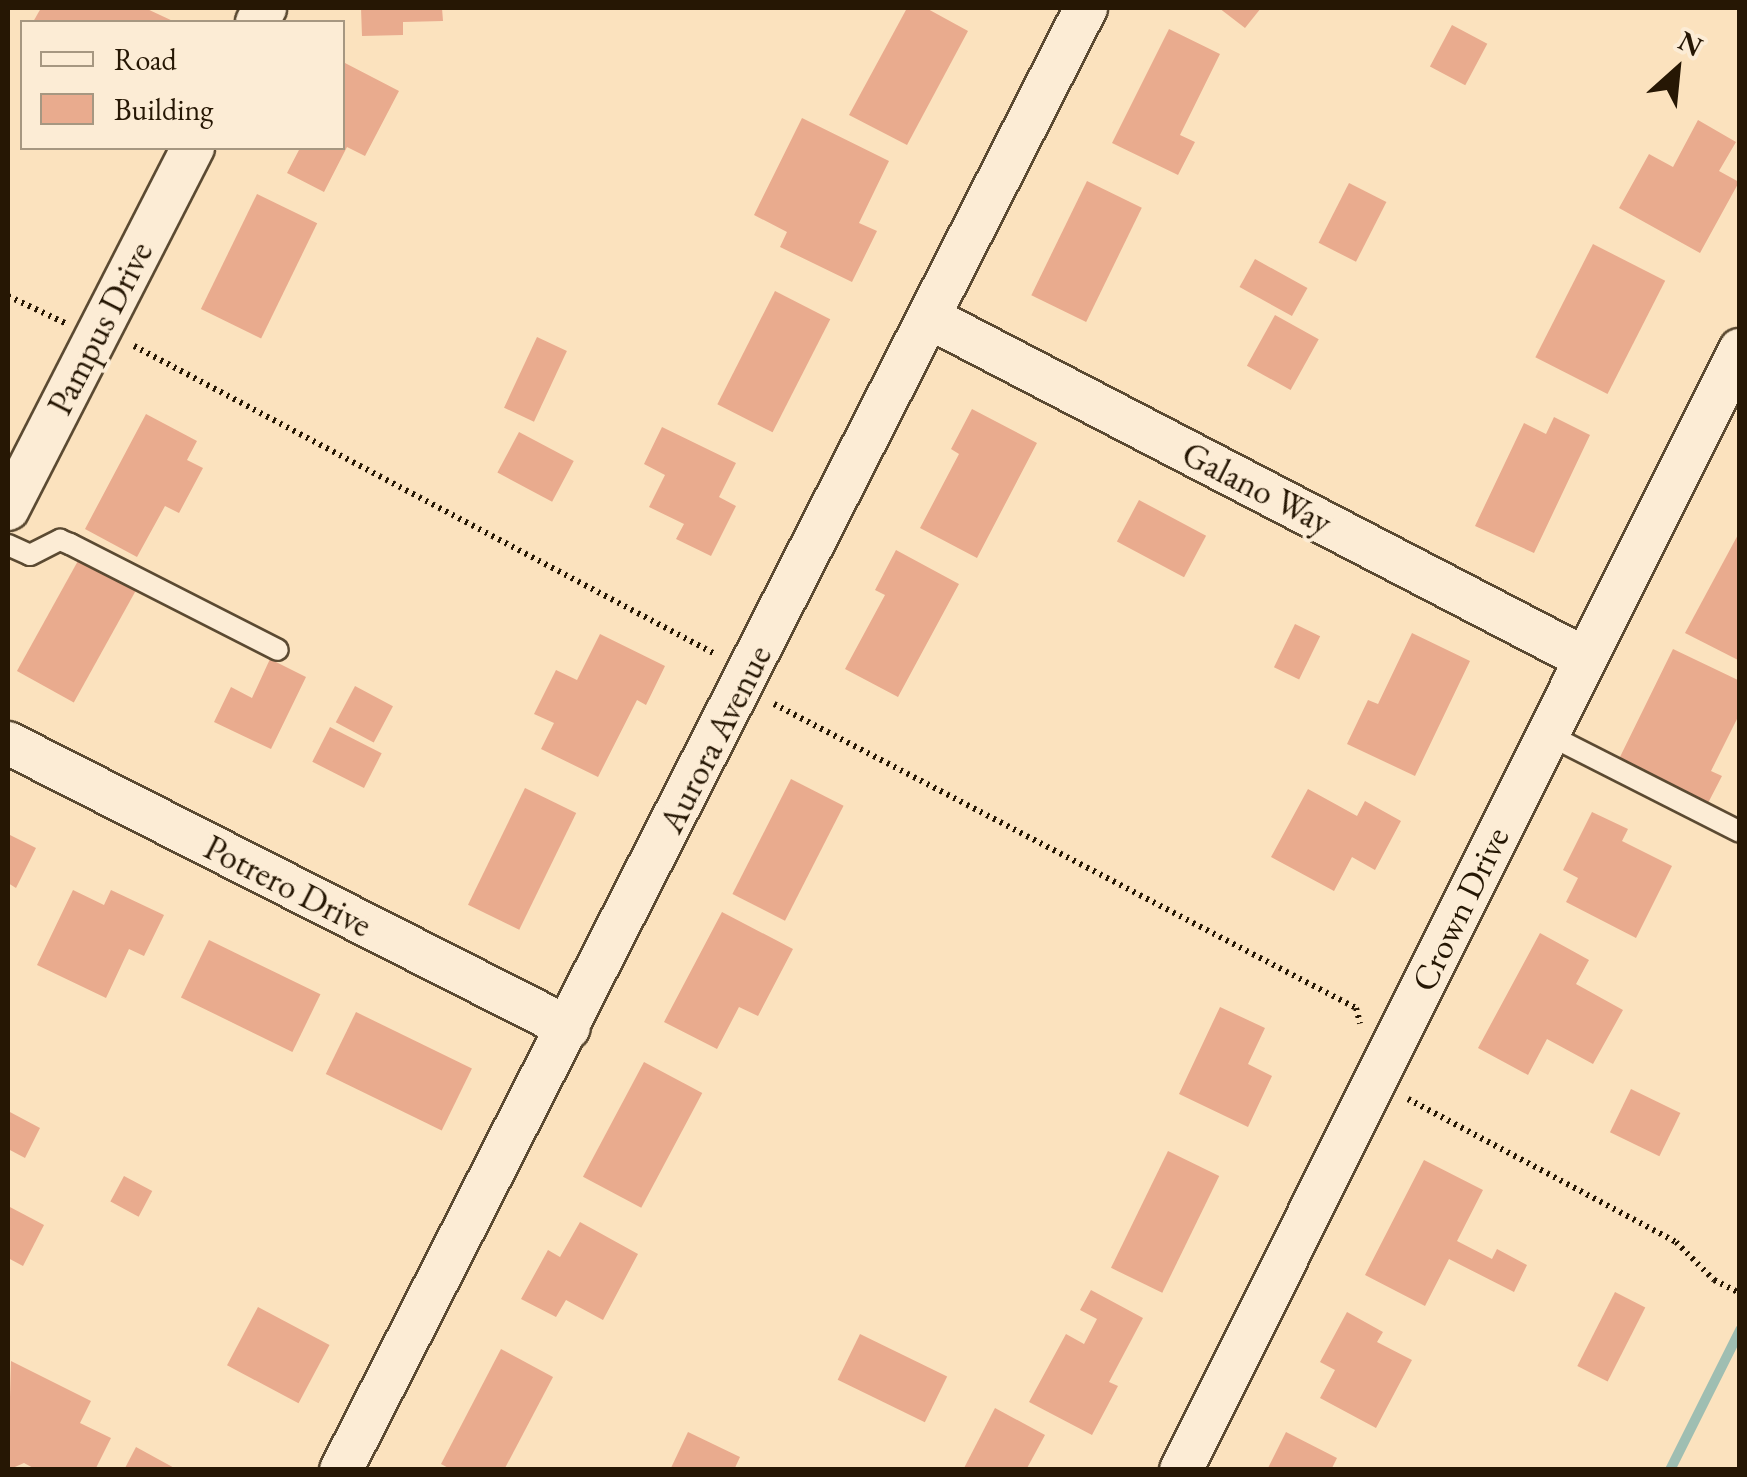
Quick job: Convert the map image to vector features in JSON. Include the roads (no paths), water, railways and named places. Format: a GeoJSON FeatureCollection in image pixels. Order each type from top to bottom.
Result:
{"type":"FeatureCollection","features":[{"type":"Feature","properties":{"kind":"street","name":"Aurora Avenue"},"geometry":{"type":"LineString","coordinates":[[341,1470],[1086,8]]}},
{"type":"Feature","properties":{"kind":"street","name":"Pampus Drive"},"geometry":{"type":"LineString","coordinates":[[8,509],[191,150]]}},
{"type":"Feature","properties":{"kind":"street","name":"Galano Way"},"geometry":{"type":"LineString","coordinates":[[930,318],[1584,658]]}},
{"type":"Feature","properties":{"kind":"street","name":"Crown Drive"},"geometry":{"type":"LineString","coordinates":[[1181,1470],[1740,350]]}},
{"type":"Feature","properties":{"kind":"street","name":"Potrero Drive"},"geometry":{"type":"LineString","coordinates":[[8,743],[569,1028]]}},
{"type":"Feature","properties":{"kind":"lane"},"geometry":{"type":"LineString","coordinates":[[8,545],[30,555],[52,542],[70,544],[278,650]]}},
{"type":"Feature","properties":{"kind":"lane"},"geometry":{"type":"LineString","coordinates":[[1547,734],[1740,832]]}},
{"type":"Feature","properties":{"kind":"waterway"},"geometry":{"type":"LineString","coordinates":[[1670,1470],[1740,1330]]}}]}
